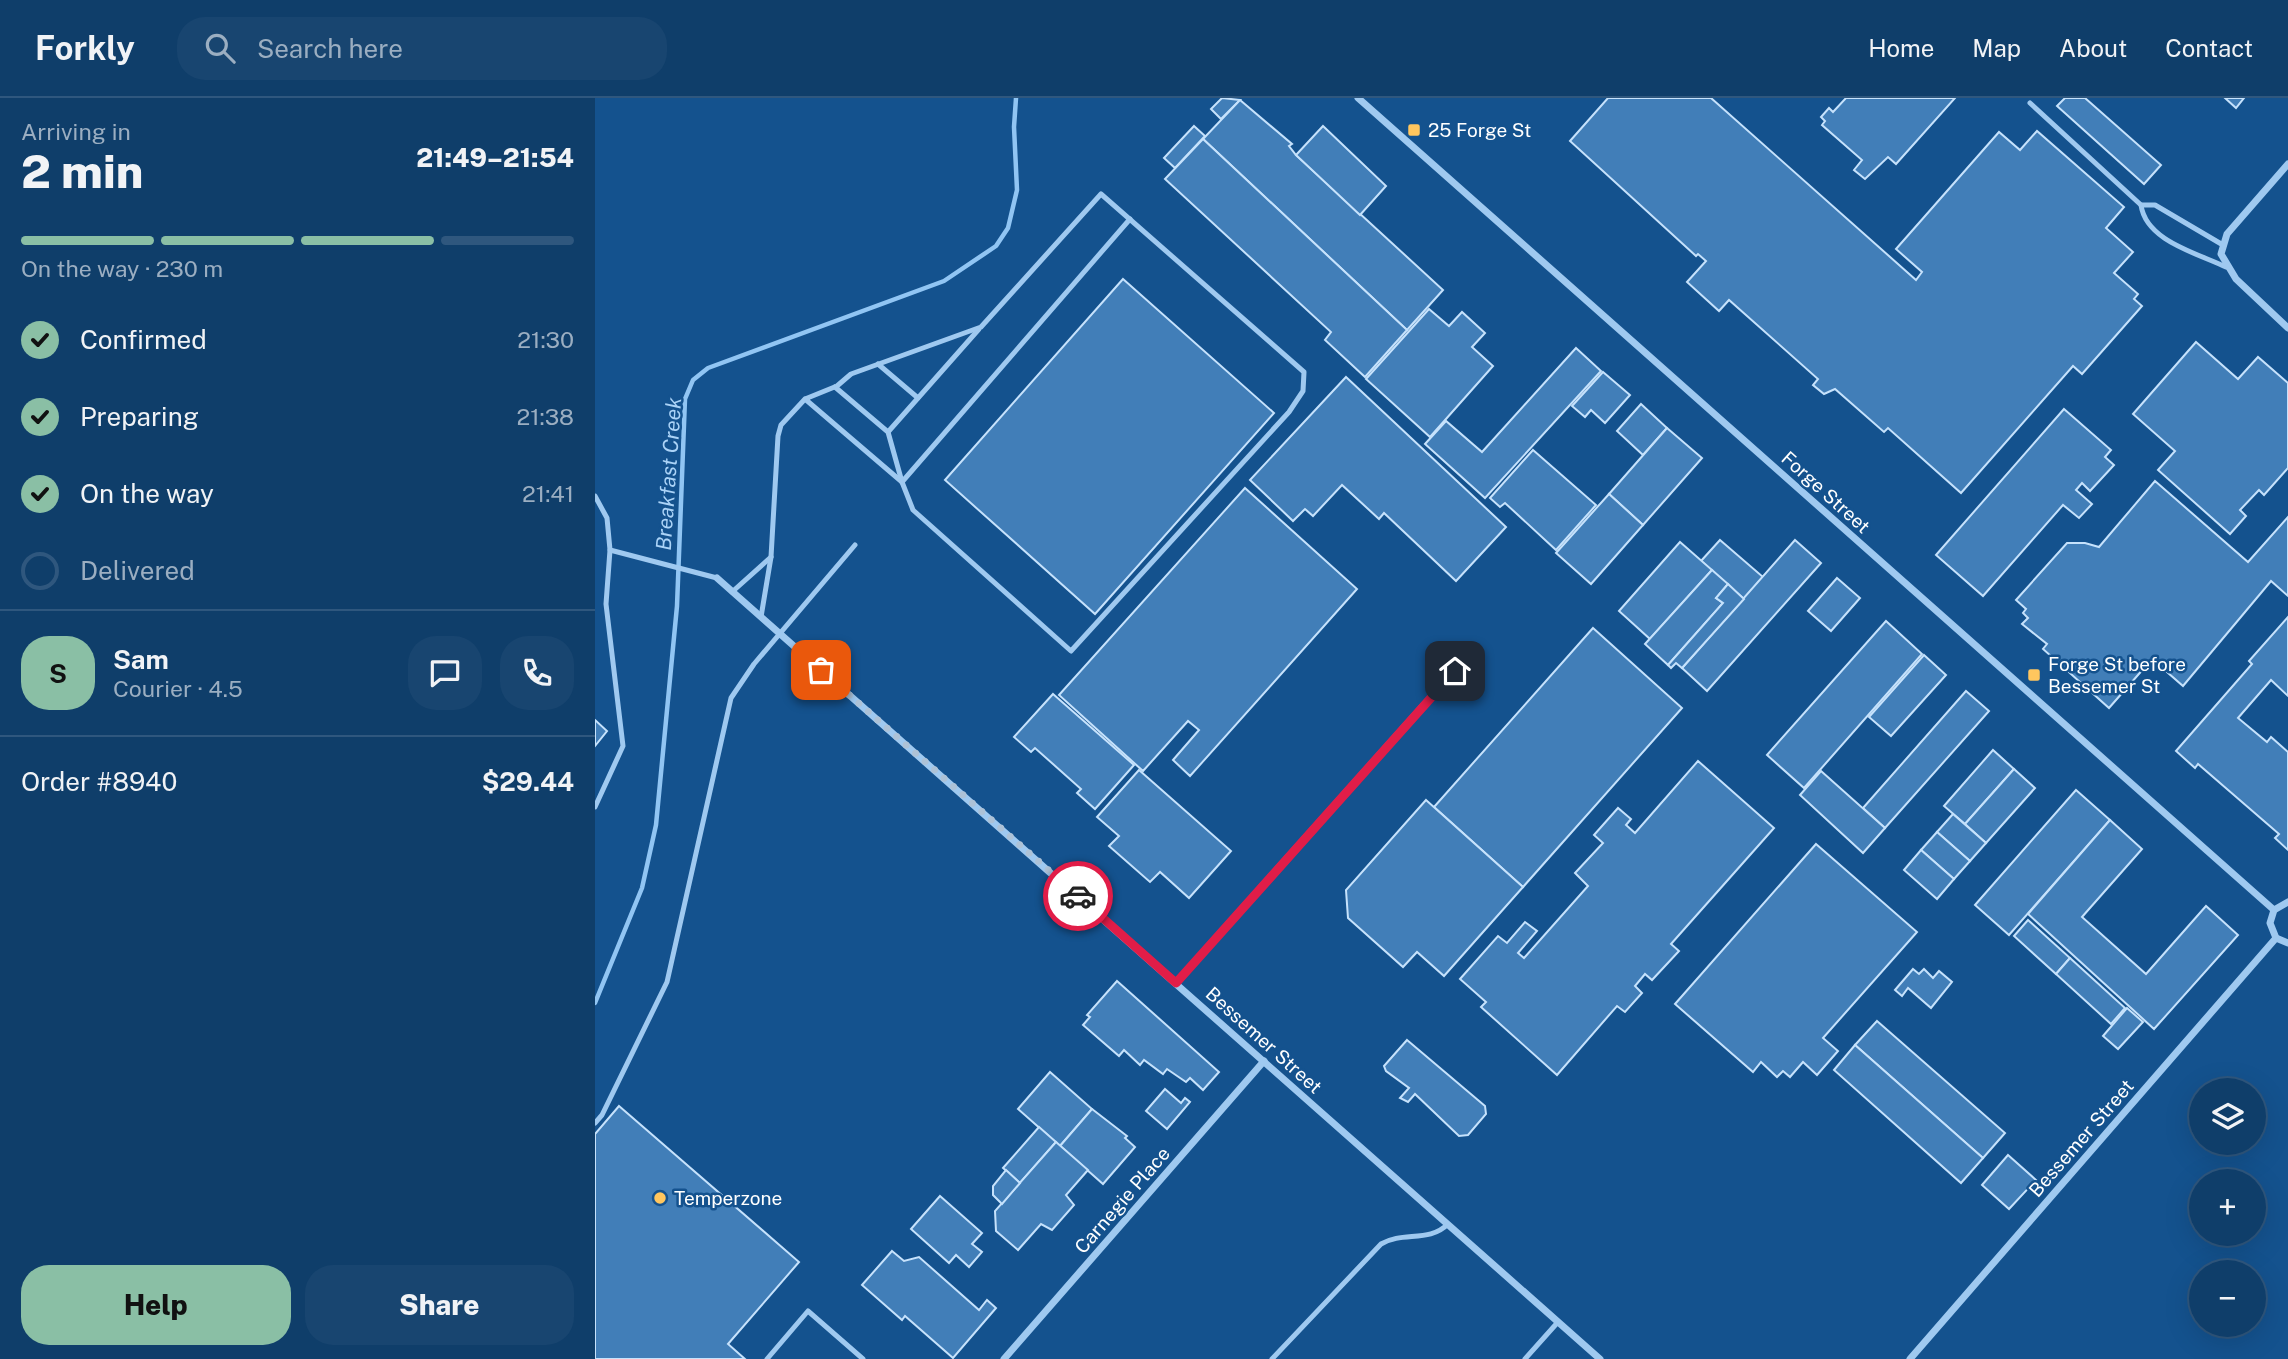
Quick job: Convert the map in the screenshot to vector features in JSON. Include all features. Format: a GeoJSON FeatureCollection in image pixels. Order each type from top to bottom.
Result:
{"type":"FeatureCollection","features":[{"type":"Feature","properties":{"kind":"street","name":"Forge Street"},"geometry":{"type":"LineString","coordinates":[[1358,98],[2274,910]]}},
{"type":"Feature","properties":{"kind":"street"},"geometry":{"type":"LineString","coordinates":[[2288,164],[2227,234],[2221,254],[2226,267],[2288,328]]}},
{"type":"Feature","properties":{"kind":"street","name":"Bessemer Street"},"geometry":{"type":"LineString","coordinates":[[717,578],[1600,1359]]}},
{"type":"Feature","properties":{"kind":"street"},"geometry":{"type":"LineString","coordinates":[[1176,983],[1473,650]]}},
{"type":"Feature","properties":{"kind":"street"},"geometry":{"type":"LineString","coordinates":[[2288,902],[2274,910],[2270,923],[2276,938],[2288,943]]}},
{"type":"Feature","properties":{"kind":"street","name":"Bessemer Street"},"geometry":{"type":"LineString","coordinates":[[1910,1359],[2276,938]]}},
{"type":"Feature","properties":{"kind":"street","name":"Carnegie Place"},"geometry":{"type":"LineString","coordinates":[[1004,1359],[1264,1061]]}},
{"type":"Feature","properties":{"kind":"lane"},"geometry":{"type":"LineString","coordinates":[[2031,103],[2141,205],[2143,215],[2160,236],[2226,267]]}},
{"type":"Feature","properties":{"kind":"lane"},"geometry":{"type":"LineString","coordinates":[[835,387],[888,432],[913,510],[1071,651],[1289,412],[1303,391],[1304,372],[1101,194],[888,432]]}},
{"type":"Feature","properties":{"kind":"lane"},"geometry":{"type":"LineString","coordinates":[[2141,205],[2155,205],[2223,245]]}},
{"type":"Feature","properties":{"kind":"lane"},"geometry":{"type":"LineString","coordinates":[[902,482],[1130,219]]}},
{"type":"Feature","properties":{"kind":"lane"},"geometry":{"type":"LineString","coordinates":[[761,617],[771,557],[778,436],[787,416],[805,399],[835,387],[851,374],[981,327]]}},
{"type":"Feature","properties":{"kind":"lane"},"geometry":{"type":"LineString","coordinates":[[878,364],[918,398]]}},
{"type":"Feature","properties":{"kind":"lane"},"geometry":{"type":"LineString","coordinates":[[805,399],[902,482]]}},
{"type":"Feature","properties":{"kind":"lane"},"geometry":{"type":"LineString","coordinates":[[595,496],[607,518],[610,550],[606,604],[623,746],[595,807]]}},
{"type":"Feature","properties":{"kind":"lane"},"geometry":{"type":"LineString","coordinates":[[595,1123],[667,982],[731,698],[741,680],[855,545]]}},
{"type":"Feature","properties":{"kind":"lane"},"geometry":{"type":"LineString","coordinates":[[610,550],[717,578]]}},
{"type":"Feature","properties":{"kind":"lane"},"geometry":{"type":"LineString","coordinates":[[732,592],[771,557]]}},
{"type":"Feature","properties":{"kind":"lane"},"geometry":{"type":"LineString","coordinates":[[1272,1359],[1381,1244],[1396,1237],[1431,1236],[1448,1224]]}},
{"type":"Feature","properties":{"kind":"lane"},"geometry":{"type":"LineString","coordinates":[[767,1359],[808,1311],[863,1359]]}},
{"type":"Feature","properties":{"kind":"lane"},"geometry":{"type":"LineString","coordinates":[[1525,1359],[1558,1322]]}},
{"type":"Feature","properties":{"kind":"building"},"geometry":{"type":"Polygon","coordinates":[[[1222,98],[1240,100],[1221,119],[1211,109],[1222,98]]]}},
{"type":"Feature","properties":{"kind":"building"},"geometry":{"type":"Polygon","coordinates":[[[1608,98],[1711,98],[1916,280],[1922,272],[1896,249],[1999,132],[2020,150],[2037,131],[2124,207],[2106,228],[2133,252],[2114,273],[2138,294],[2134,299],[2142,306],[2082,374],[2073,366],[1961,493],[1888,428],[1884,432],[1835,389],[1824,394],[1813,385],[1818,379],[1729,300],[1719,311],[1687,282],[1706,261],[1698,254],[1696,256],[1570,141],[1608,98]]]}},
{"type":"Feature","properties":{"kind":"building"},"geometry":{"type":"Polygon","coordinates":[[[1846,98],[1955,98],[1896,164],[1888,157],[1865,179],[1854,170],[1862,160],[1822,125],[1825,121],[1821,117],[1829,108],[1833,112],[1846,98]]]}},
{"type":"Feature","properties":{"kind":"building"},"geometry":{"type":"Polygon","coordinates":[[[2065,98],[2085,98],[2161,165],[2144,184],[2057,106],[2065,98]]]}},
{"type":"Feature","properties":{"kind":"building"},"geometry":{"type":"Polygon","coordinates":[[[2225,98],[2244,98],[2236,108],[2225,98]]]}},
{"type":"Feature","properties":{"kind":"building"},"geometry":{"type":"Polygon","coordinates":[[[1240,100],[1292,144],[1289,146],[1296,155],[1443,290],[1407,330],[1203,139],[1240,100]]]}},
{"type":"Feature","properties":{"kind":"building"},"geometry":{"type":"Polygon","coordinates":[[[1194,126],[1205,136],[1175,168],[1164,158],[1194,126]]]}},
{"type":"Feature","properties":{"kind":"building"},"geometry":{"type":"Polygon","coordinates":[[[1323,126],[1386,186],[1360,215],[1296,155],[1323,126]]]}},
{"type":"Feature","properties":{"kind":"building"},"geometry":{"type":"Polygon","coordinates":[[[1203,139],[1407,330],[1365,377],[1325,340],[1331,332],[1165,179],[1203,139]]]}},
{"type":"Feature","properties":{"kind":"building"},"geometry":{"type":"Polygon","coordinates":[[[1123,279],[1274,413],[1095,614],[945,480],[1123,279]]]}},
{"type":"Feature","properties":{"kind":"building"},"geometry":{"type":"Polygon","coordinates":[[[1429,309],[1449,326],[1462,312],[1485,333],[1472,347],[1493,366],[1430,437],[1366,379],[1429,309]]]}},
{"type":"Feature","properties":{"kind":"building"},"geometry":{"type":"Polygon","coordinates":[[[2196,342],[2238,379],[2258,357],[2288,383],[2288,468],[2264,495],[2259,490],[2240,510],[2246,516],[2230,534],[2158,470],[2175,451],[2133,414],[2196,342]]]}},
{"type":"Feature","properties":{"kind":"building"},"geometry":{"type":"Polygon","coordinates":[[[1576,348],[1601,371],[1485,498],[1425,444],[1446,421],[1482,452],[1576,348]]]}},
{"type":"Feature","properties":{"kind":"building"},"geometry":{"type":"Polygon","coordinates":[[[1603,372],[1630,395],[1605,423],[1591,410],[1585,417],[1572,406],[1603,372]]]}},
{"type":"Feature","properties":{"kind":"building"},"geometry":{"type":"Polygon","coordinates":[[[1346,377],[1506,527],[1456,581],[1384,513],[1379,519],[1342,485],[1313,516],[1305,509],[1293,521],[1250,480],[1346,377]]]}},
{"type":"Feature","properties":{"kind":"building"},"geometry":{"type":"Polygon","coordinates":[[[1641,404],[1667,428],[1643,455],[1617,431],[1641,404]]]}},
{"type":"Feature","properties":{"kind":"building"},"geometry":{"type":"Polygon","coordinates":[[[2064,409],[2111,450],[2105,457],[2114,465],[2090,491],[2082,483],[2076,490],[2092,504],[2079,518],[2063,505],[1983,596],[1936,555],[2064,409]]]}},
{"type":"Feature","properties":{"kind":"building"},"geometry":{"type":"Polygon","coordinates":[[[1667,428],[1702,458],[1643,525],[1609,494],[1667,428]]]}},
{"type":"Feature","properties":{"kind":"building"},"geometry":{"type":"Polygon","coordinates":[[[1533,450],[1596,505],[1556,550],[1505,503],[1500,507],[1490,498],[1533,450]]]}},
{"type":"Feature","properties":{"kind":"building"},"geometry":{"type":"Polygon","coordinates":[[[2155,481],[2248,562],[2288,517],[2288,596],[2271,581],[2183,686],[2152,659],[2109,708],[2043,649],[2047,644],[2022,624],[2028,618],[2023,613],[2026,609],[2016,600],[2067,543],[2085,543],[2099,547],[2155,481]]]}},
{"type":"Feature","properties":{"kind":"building"},"geometry":{"type":"Polygon","coordinates":[[[1245,488],[1357,589],[1190,776],[1173,760],[1199,730],[1188,721],[1143,771],[1059,695],[1245,488]]]}},
{"type":"Feature","properties":{"kind":"building"},"geometry":{"type":"Polygon","coordinates":[[[1609,494],[1643,525],[1591,584],[1556,553],[1609,494]]]}},
{"type":"Feature","properties":{"kind":"building"},"geometry":{"type":"Polygon","coordinates":[[[1720,540],[1763,577],[1744,599],[1701,561],[1720,540]]]}},
{"type":"Feature","properties":{"kind":"building"},"geometry":{"type":"Polygon","coordinates":[[[1795,540],[1821,563],[1707,691],[1682,668],[1795,540]]]}},
{"type":"Feature","properties":{"kind":"building"},"geometry":{"type":"Polygon","coordinates":[[[1680,542],[1712,570],[1650,639],[1619,611],[1680,542]]]}},
{"type":"Feature","properties":{"kind":"building"},"geometry":{"type":"Polygon","coordinates":[[[1712,570],[1728,584],[1716,598],[1723,603],[1668,665],[1645,644],[1712,570]]]}},
{"type":"Feature","properties":{"kind":"building"},"geometry":{"type":"Polygon","coordinates":[[[1837,578],[1860,598],[1831,631],[1808,611],[1837,578]]]}},
{"type":"Feature","properties":{"kind":"building"},"geometry":{"type":"Polygon","coordinates":[[[1728,584],[1744,599],[1682,668],[1676,663],[1671,668],[1668,665],[1723,603],[1716,598],[1728,584]]]}},
{"type":"Feature","properties":{"kind":"building"},"geometry":{"type":"Polygon","coordinates":[[[2288,617],[2288,696],[2271,680],[2238,718],[2267,742],[2271,737],[2288,752],[2288,850],[2275,838],[2279,834],[2198,764],[2195,768],[2176,751],[2252,664],[2249,661],[2288,617]]]}},
{"type":"Feature","properties":{"kind":"building"},"geometry":{"type":"Polygon","coordinates":[[[1886,621],[1922,654],[1804,788],[1767,755],[1886,621]]]}},
{"type":"Feature","properties":{"kind":"building"},"geometry":{"type":"Polygon","coordinates":[[[1593,628],[1682,708],[1523,887],[1434,807],[1593,628]]]}},
{"type":"Feature","properties":{"kind":"building"},"geometry":{"type":"Polygon","coordinates":[[[1924,655],[1946,675],[1891,736],[1869,717],[1924,655]]]}},
{"type":"Feature","properties":{"kind":"building"},"geometry":{"type":"Polygon","coordinates":[[[1966,691],[1989,711],[1885,828],[1863,808],[1966,691]]]}},
{"type":"Feature","properties":{"kind":"building"},"geometry":{"type":"Polygon","coordinates":[[[1053,694],[1134,765],[1095,809],[1077,793],[1081,789],[1035,748],[1031,752],[1014,737],[1053,694]]]}},
{"type":"Feature","properties":{"kind":"building"},"geometry":{"type":"Polygon","coordinates":[[[595,720],[607,731],[595,746],[595,720]]]}},
{"type":"Feature","properties":{"kind":"building"},"geometry":{"type":"Polygon","coordinates":[[[1993,750],[2014,769],[1965,824],[1944,806],[1993,750]]]}},
{"type":"Feature","properties":{"kind":"building"},"geometry":{"type":"Polygon","coordinates":[[[1698,761],[1774,828],[1671,944],[1679,951],[1652,980],[1645,974],[1635,986],[1642,993],[1625,1012],[1617,1006],[1557,1075],[1481,1007],[1486,1002],[1460,979],[1498,936],[1507,943],[1525,922],[1537,931],[1518,953],[1524,958],[1588,886],[1575,873],[1603,843],[1594,835],[1618,808],[1631,819],[1626,825],[1635,833],[1698,761]]]}},
{"type":"Feature","properties":{"kind":"building"},"geometry":{"type":"Polygon","coordinates":[[[2014,769],[2035,788],[1986,843],[1965,824],[2014,769]]]}},
{"type":"Feature","properties":{"kind":"building"},"geometry":{"type":"Polygon","coordinates":[[[1139,770],[1231,851],[1189,898],[1160,872],[1150,882],[1109,846],[1119,836],[1097,817],[1139,770]]]}},
{"type":"Feature","properties":{"kind":"building"},"geometry":{"type":"Polygon","coordinates":[[[1821,771],[1885,828],[1863,853],[1800,795],[1821,771]]]}},
{"type":"Feature","properties":{"kind":"building"},"geometry":{"type":"Polygon","coordinates":[[[2076,790],[2110,820],[2009,935],[1975,905],[2076,790]]]}},
{"type":"Feature","properties":{"kind":"building"},"geometry":{"type":"Polygon","coordinates":[[[1426,800],[1523,887],[1444,976],[1417,952],[1403,967],[1348,918],[1346,890],[1426,800]]]}},
{"type":"Feature","properties":{"kind":"building"},"geometry":{"type":"Polygon","coordinates":[[[1953,814],[1986,843],[1970,861],[1937,832],[1953,814]]]}},
{"type":"Feature","properties":{"kind":"building"},"geometry":{"type":"Polygon","coordinates":[[[2110,820],[2142,849],[2082,917],[2146,974],[2206,906],[2238,935],[2154,1029],[2028,914],[2110,820]]]}},
{"type":"Feature","properties":{"kind":"building"},"geometry":{"type":"Polygon","coordinates":[[[1937,832],[1970,861],[1954,879],[1921,850],[1937,832]]]}},
{"type":"Feature","properties":{"kind":"building"},"geometry":{"type":"Polygon","coordinates":[[[1816,844],[1917,932],[1823,1038],[1838,1051],[1817,1075],[1803,1062],[1790,1077],[1783,1071],[1777,1077],[1761,1062],[1753,1072],[1675,1004],[1816,844]]]}},
{"type":"Feature","properties":{"kind":"building"},"geometry":{"type":"Polygon","coordinates":[[[1921,850],[1954,879],[1937,899],[1904,870],[1921,850]]]}},
{"type":"Feature","properties":{"kind":"building"},"geometry":{"type":"Polygon","coordinates":[[[2028,920],[2070,958],[2056,974],[2014,936],[2028,920]]]}},
{"type":"Feature","properties":{"kind":"building"},"geometry":{"type":"Polygon","coordinates":[[[2070,958],[2125,1008],[2111,1024],[2056,974],[2070,958]]]}},
{"type":"Feature","properties":{"kind":"building"},"geometry":{"type":"Polygon","coordinates":[[[1913,969],[1919,974],[1924,969],[1933,978],[1939,971],[1952,982],[1931,1008],[1908,988],[1902,996],[1895,990],[1913,969]]]}},
{"type":"Feature","properties":{"kind":"building"},"geometry":{"type":"Polygon","coordinates":[[[1117,981],[1219,1072],[1203,1090],[1190,1078],[1186,1082],[1167,1069],[1163,1074],[1144,1060],[1140,1065],[1124,1050],[1119,1056],[1083,1025],[1090,1017],[1087,1015],[1117,981]]]}},
{"type":"Feature","properties":{"kind":"building"},"geometry":{"type":"Polygon","coordinates":[[[2127,1008],[2143,1022],[2118,1049],[2103,1036],[2127,1008]]]}},
{"type":"Feature","properties":{"kind":"building"},"geometry":{"type":"Polygon","coordinates":[[[1877,1021],[2005,1133],[1983,1158],[1855,1045],[1877,1021]]]}},
{"type":"Feature","properties":{"kind":"building"},"geometry":{"type":"Polygon","coordinates":[[[1407,1040],[1485,1106],[1486,1114],[1468,1135],[1459,1136],[1415,1094],[1408,1102],[1400,1098],[1409,1088],[1386,1071],[1384,1066],[1407,1040]]]}},
{"type":"Feature","properties":{"kind":"building"},"geometry":{"type":"Polygon","coordinates":[[[1855,1045],[1983,1158],[1961,1183],[1834,1070],[1855,1045]]]}},
{"type":"Feature","properties":{"kind":"building"},"geometry":{"type":"Polygon","coordinates":[[[1050,1072],[1092,1109],[1060,1146],[1018,1109],[1050,1072]]]}},
{"type":"Feature","properties":{"kind":"building"},"geometry":{"type":"Polygon","coordinates":[[[1165,1089],[1181,1103],[1185,1098],[1190,1102],[1167,1129],[1146,1111],[1165,1089]]]}},
{"type":"Feature","properties":{"kind":"building","name":"Temperzone"},"geometry":{"type":"Polygon","coordinates":[[[619,1106],[799,1262],[728,1344],[745,1359],[595,1359],[595,1134],[619,1106]]]}},
{"type":"Feature","properties":{"kind":"building"},"geometry":{"type":"Polygon","coordinates":[[[1092,1109],[1127,1136],[1125,1138],[1135,1147],[1103,1184],[1060,1146],[1092,1109]]]}},
{"type":"Feature","properties":{"kind":"building"},"geometry":{"type":"Polygon","coordinates":[[[1039,1127],[1056,1142],[1020,1183],[1003,1168],[1039,1127]]]}},
{"type":"Feature","properties":{"kind":"building"},"geometry":{"type":"Polygon","coordinates":[[[1056,1142],[1088,1170],[1066,1195],[1074,1205],[1052,1230],[1041,1224],[1018,1250],[996,1231],[995,1211],[1056,1142]]]}},
{"type":"Feature","properties":{"kind":"building"},"geometry":{"type":"Polygon","coordinates":[[[2008,1155],[2036,1180],[2009,1209],[1982,1185],[2008,1155]]]}},
{"type":"Feature","properties":{"kind":"building"},"geometry":{"type":"Polygon","coordinates":[[[1006,1170],[1020,1183],[1002,1204],[993,1195],[993,1186],[1006,1170]]]}},
{"type":"Feature","properties":{"kind":"building"},"geometry":{"type":"Polygon","coordinates":[[[940,1196],[982,1233],[972,1244],[982,1252],[969,1267],[956,1255],[949,1263],[911,1229],[940,1196]]]}},
{"type":"Feature","properties":{"kind":"building"},"geometry":{"type":"Polygon","coordinates":[[[892,1251],[904,1261],[919,1257],[979,1310],[987,1300],[996,1308],[953,1358],[905,1316],[902,1320],[862,1285],[892,1251]]]}},
{"type":"Feature","properties":{"kind":"waterway","name":"Breakfast Creek"},"geometry":{"type":"LineString","coordinates":[[595,1003],[642,888],[656,825],[677,606],[685,399],[693,380],[708,368],[944,281],[996,246],[1008,228],[1017,190],[1014,127],[1016,98]]}},
{"type":"Feature","properties":{"kind":"way so far"},"geometry":{"type":"LineString","coordinates":[[821,670],[1078,896]]}},
{"type":"Feature","properties":{"kind":"place","name":"25 Forge St"},"geometry":{"type":"Point","coordinates":[1414,130]}},
{"type":"Feature","properties":{"kind":"place","name":"Forge St before Bessemer St"},"geometry":{"type":"Point","coordinates":[2034,675]}},
{"type":"Feature","properties":{"kind":"place","name":"Temperzone"},"geometry":{"type":"Point","coordinates":[660,1198]}},
{"type":"Feature","properties":{"kind":"route"},"geometry":{"type":"LineString","coordinates":[[1078,896],[1176,983],[1455,671]]}}]}
